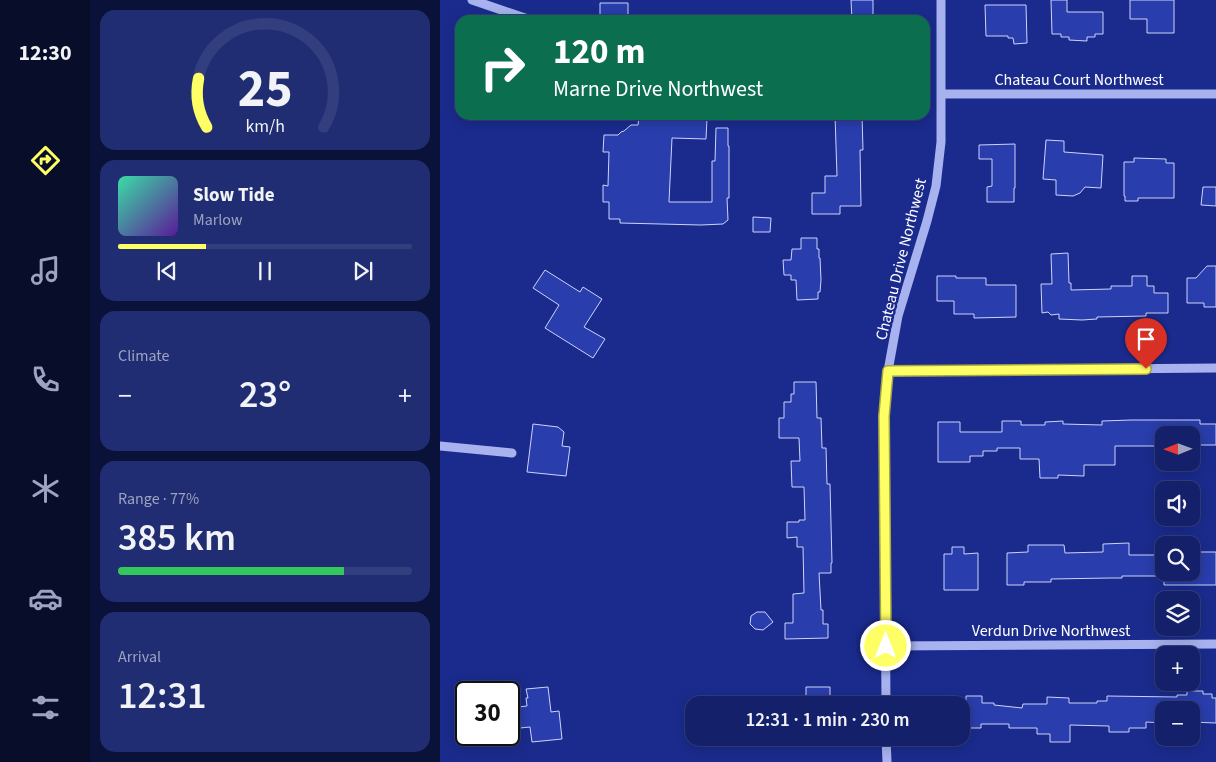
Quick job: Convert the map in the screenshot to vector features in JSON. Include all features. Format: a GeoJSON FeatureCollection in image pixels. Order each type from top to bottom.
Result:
{"type":"FeatureCollection","features":[{"type":"Feature","properties":{"kind":"street"},"geometry":{"type":"LineString","coordinates":[[472,0],[516,15]]}},
{"type":"Feature","properties":{"kind":"street","name":"Chateau Drive Northwest"},"geometry":{"type":"LineString","coordinates":[[886,696],[884,416],[888,371],[898,316],[936,186],[941,142],[941,0]]}},
{"type":"Feature","properties":{"kind":"street","name":"Chateau Court Northwest"},"geometry":{"type":"LineString","coordinates":[[942,94],[1216,94]]}},
{"type":"Feature","properties":{"kind":"street"},"geometry":{"type":"LineString","coordinates":[[888,371],[1216,368]]}},
{"type":"Feature","properties":{"kind":"street"},"geometry":{"type":"LineString","coordinates":[[440,446],[512,453]]}},
{"type":"Feature","properties":{"kind":"street","name":"Verdun Drive Northwest"},"geometry":{"type":"LineString","coordinates":[[886,646],[1216,644]]}},
{"type":"Feature","properties":{"kind":"street"},"geometry":{"type":"LineString","coordinates":[[886,746],[887,762]]}},
{"type":"Feature","properties":{"kind":"building"},"geometry":{"type":"Polygon","coordinates":[[[851,0],[873,0],[873,15],[852,15],[851,0]]]}},
{"type":"Feature","properties":{"kind":"building"},"geometry":{"type":"Polygon","coordinates":[[[1051,0],[1067,0],[1067,12],[1103,12],[1103,34],[1087,37],[1087,41],[1069,40],[1069,37],[1061,37],[1061,34],[1052,34],[1051,0]]]}},
{"type":"Feature","properties":{"kind":"building"},"geometry":{"type":"Polygon","coordinates":[[[1130,0],[1174,0],[1174,33],[1147,33],[1147,19],[1130,19],[1130,0]]]}},
{"type":"Feature","properties":{"kind":"building"},"geometry":{"type":"Polygon","coordinates":[[[600,3],[628,3],[628,15],[600,15],[600,3]]]}},
{"type":"Feature","properties":{"kind":"building"},"geometry":{"type":"Polygon","coordinates":[[[985,5],[1026,5],[1027,43],[1014,44],[1013,38],[1008,38],[1008,36],[986,36],[985,5]]]}},
{"type":"Feature","properties":{"kind":"building"},"geometry":{"type":"Polygon","coordinates":[[[639,120],[707,120],[706,139],[672,138],[669,202],[712,202],[712,161],[715,161],[716,128],[728,128],[728,220],[723,224],[701,225],[620,223],[620,219],[609,219],[609,202],[603,202],[603,185],[608,186],[609,152],[603,152],[604,135],[618,135],[631,125],[638,125],[639,120]]]}},
{"type":"Feature","properties":{"kind":"building"},"geometry":{"type":"Polygon","coordinates":[[[835,120],[862,120],[863,150],[860,150],[861,206],[840,206],[840,214],[812,214],[812,193],[825,193],[825,176],[837,176],[835,120]]]}},
{"type":"Feature","properties":{"kind":"building"},"geometry":{"type":"Polygon","coordinates":[[[1046,140],[1064,141],[1064,152],[1103,155],[1101,188],[1085,187],[1080,193],[1073,196],[1056,195],[1056,180],[1043,179],[1046,140]]]}},
{"type":"Feature","properties":{"kind":"building"},"geometry":{"type":"Polygon","coordinates":[[[1015,144],[1014,202],[987,202],[987,187],[992,186],[992,159],[979,159],[979,145],[1015,144]]]}},
{"type":"Feature","properties":{"kind":"building"},"geometry":{"type":"Polygon","coordinates":[[[1134,158],[1166,159],[1166,163],[1174,163],[1174,198],[1138,198],[1138,201],[1125,201],[1124,162],[1134,162],[1134,158]]]}},
{"type":"Feature","properties":{"kind":"building"},"geometry":{"type":"Polygon","coordinates":[[[1203,187],[1216,187],[1216,206],[1201,205],[1203,187]]]}},
{"type":"Feature","properties":{"kind":"building"},"geometry":{"type":"Polygon","coordinates":[[[753,217],[771,218],[770,232],[753,232],[753,217]]]}},
{"type":"Feature","properties":{"kind":"building"},"geometry":{"type":"Polygon","coordinates":[[[801,238],[817,238],[821,280],[818,299],[797,300],[796,280],[791,280],[791,275],[784,275],[783,260],[791,260],[792,249],[801,249],[801,238]]]}},
{"type":"Feature","properties":{"kind":"building"},"geometry":{"type":"Polygon","coordinates":[[[1068,253],[1071,290],[1111,289],[1111,286],[1132,286],[1132,276],[1147,276],[1147,286],[1154,286],[1154,293],[1168,293],[1168,313],[1146,313],[1146,316],[1097,317],[1097,319],[1082,320],[1059,319],[1059,314],[1042,313],[1041,284],[1052,284],[1051,254],[1068,253]]]}},
{"type":"Feature","properties":{"kind":"building"},"geometry":{"type":"Polygon","coordinates":[[[1207,266],[1216,266],[1216,307],[1204,307],[1204,303],[1187,303],[1187,278],[1196,278],[1207,266]]]}},
{"type":"Feature","properties":{"kind":"building"},"geometry":{"type":"Polygon","coordinates":[[[545,270],[580,292],[583,287],[602,299],[584,327],[605,339],[593,358],[545,328],[559,305],[533,288],[545,270]]]}},
{"type":"Feature","properties":{"kind":"building"},"geometry":{"type":"Polygon","coordinates":[[[937,276],[986,278],[986,285],[1016,285],[1016,317],[974,318],[974,314],[954,314],[954,301],[937,301],[937,276]]]}},
{"type":"Feature","properties":{"kind":"building"},"geometry":{"type":"Polygon","coordinates":[[[794,382],[816,382],[817,418],[821,418],[822,448],[826,448],[827,484],[830,484],[832,563],[831,573],[819,573],[821,610],[823,610],[823,624],[828,624],[828,638],[785,639],[785,623],[793,623],[793,594],[804,593],[803,547],[797,547],[797,537],[787,538],[787,522],[805,520],[804,487],[792,487],[791,461],[800,461],[799,438],[779,438],[779,418],[784,418],[784,402],[791,402],[791,394],[794,394],[794,382]]]}},
{"type":"Feature","properties":{"kind":"building"},"geometry":{"type":"Polygon","coordinates":[[[1200,420],[1200,424],[1216,424],[1216,445],[1200,445],[1200,426],[1155,426],[1155,446],[1115,446],[1115,465],[1084,465],[1084,476],[1058,475],[1058,478],[1040,478],[1039,459],[1020,459],[1020,448],[997,448],[997,451],[983,451],[983,456],[970,456],[970,462],[938,462],[938,422],[960,422],[960,432],[1002,432],[1002,421],[1021,421],[1021,425],[1045,425],[1045,422],[1063,421],[1063,424],[1102,425],[1102,421],[1200,420]]]}},
{"type":"Feature","properties":{"kind":"building"},"geometry":{"type":"Polygon","coordinates":[[[533,424],[558,427],[564,432],[562,446],[570,447],[566,476],[527,472],[533,424]]]}},
{"type":"Feature","properties":{"kind":"building"},"geometry":{"type":"Polygon","coordinates":[[[1129,543],[1129,555],[1155,555],[1155,576],[1051,579],[1051,582],[1024,582],[1024,585],[1007,585],[1007,553],[1028,552],[1028,545],[1064,545],[1065,553],[1103,552],[1103,544],[1129,543]]]}},
{"type":"Feature","properties":{"kind":"building"},"geometry":{"type":"Polygon","coordinates":[[[952,547],[964,547],[964,554],[978,553],[978,590],[944,590],[944,554],[952,554],[952,547]]]}},
{"type":"Feature","properties":{"kind":"building"},"geometry":{"type":"Polygon","coordinates":[[[1200,552],[1216,552],[1216,585],[1164,585],[1164,581],[1200,581],[1200,552]]]}},
{"type":"Feature","properties":{"kind":"building"},"geometry":{"type":"Polygon","coordinates":[[[757,612],[765,612],[773,622],[763,630],[755,629],[750,624],[751,616],[757,612]]]}},
{"type":"Feature","properties":{"kind":"building"},"geometry":{"type":"Polygon","coordinates":[[[548,687],[551,712],[559,711],[562,739],[532,742],[530,727],[520,728],[520,707],[527,706],[526,689],[548,687]]]}},
{"type":"Feature","properties":{"kind":"building"},"geometry":{"type":"Polygon","coordinates":[[[806,687],[830,687],[830,696],[806,696],[806,687]]]}},
{"type":"Feature","properties":{"kind":"building"},"geometry":{"type":"Polygon","coordinates":[[[1187,691],[1203,691],[1203,694],[1212,694],[1212,698],[1216,698],[1216,723],[1200,722],[1200,701],[1155,701],[1155,722],[1146,722],[1146,728],[1129,728],[1129,732],[1109,732],[1109,726],[1070,725],[1070,742],[1050,742],[1050,734],[1037,734],[1037,728],[1009,728],[1009,724],[981,724],[981,728],[970,728],[970,696],[982,696],[982,703],[1022,708],[1023,704],[1047,704],[1047,697],[1069,698],[1069,703],[1097,703],[1097,701],[1107,701],[1107,696],[1177,697],[1177,695],[1187,695],[1187,691]]]}},
{"type":"Feature","properties":{"kind":"route"},"geometry":{"type":"LineString","coordinates":[[886,646],[884,416],[888,371],[1146,369]]}}]}
